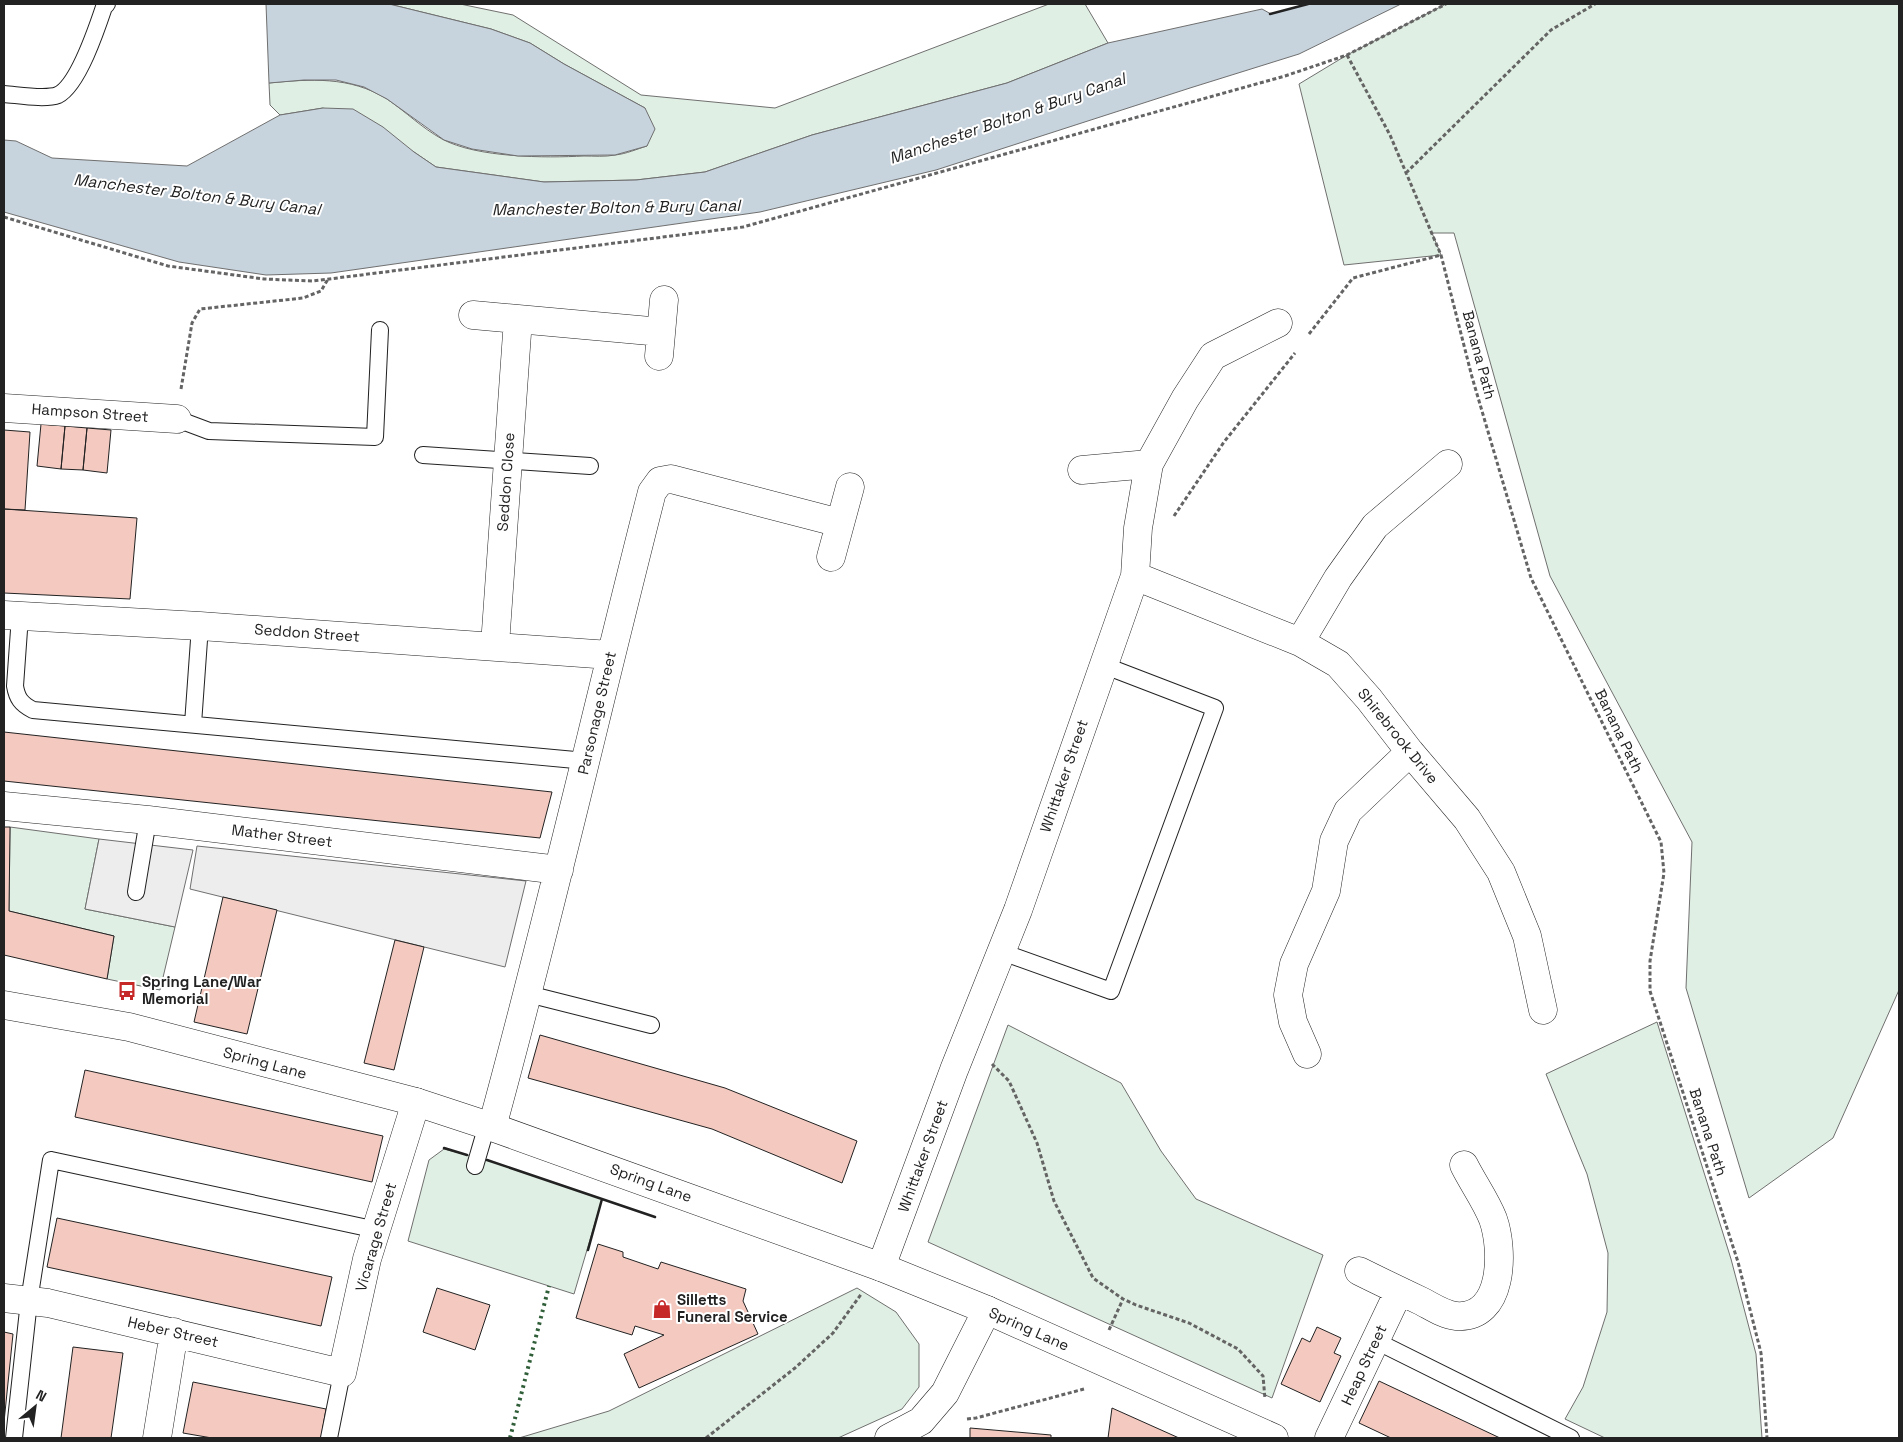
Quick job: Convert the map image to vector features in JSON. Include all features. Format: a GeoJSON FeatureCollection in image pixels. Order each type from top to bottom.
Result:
{"type":"FeatureCollection","features":[{"type":"Feature","properties":{"kind":"street"},"geometry":{"type":"LineString","coordinates":[[473,315],[518,319],[660,344],[664,300]]}},
{"type":"Feature","properties":{"kind":"street","name":"Seddon Close"},"geometry":{"type":"LineString","coordinates":[[495,646],[518,319]]}},
{"type":"Feature","properties":{"kind":"street","name":"Whittaker Street"},"geometry":{"type":"LineString","coordinates":[[881,1267],[967,1038],[1002,952],[1134,576],[1138,528],[1149,464],[1185,399],[1213,356],[1278,324]]}},
{"type":"Feature","properties":{"kind":"street","name":"Hampson Street"},"geometry":{"type":"LineString","coordinates":[[4,408],[177,419]]}},
{"type":"Feature","properties":{"kind":"street"},"geometry":{"type":"LineString","coordinates":[[1082,470],[1149,464]]}},
{"type":"Feature","properties":{"kind":"street"},"geometry":{"type":"LineString","coordinates":[[1300,642],[1338,578],[1375,526],[1448,464]]}},
{"type":"Feature","properties":{"kind":"street","name":"Parsonage Street"},"geometry":{"type":"LineString","coordinates":[[489,1126],[528,994],[586,761],[610,655],[652,492],[660,481],[671,479],[840,523]]}},
{"type":"Feature","properties":{"kind":"street"},"geometry":{"type":"LineString","coordinates":[[831,557],[850,487]]}},
{"type":"Feature","properties":{"kind":"street","name":"Shirebrook Drive"},"geometry":{"type":"LineString","coordinates":[[1134,576],[1300,642],[1338,664],[1369,699],[1466,819],[1501,872],[1527,936],[1543,1010]]}},
{"type":"Feature","properties":{"kind":"street","name":"Seddon Street"},"geometry":{"type":"LineString","coordinates":[[12,615],[200,626],[610,655]]}},
{"type":"Feature","properties":{"kind":"street"},"geometry":{"type":"LineString","coordinates":[[1307,1054],[1293,1022],[1288,995],[1294,964],[1326,891],[1334,840],[1348,811],[1410,752]]}},
{"type":"Feature","properties":{"kind":"street","name":"Mather Street"},"geometry":{"type":"LineString","coordinates":[[4,806],[148,820],[559,870]]}},
{"type":"Feature","properties":{"kind":"street","name":"Spring Lane"},"geometry":{"type":"LineString","coordinates":[[4,1005],[129,1027],[416,1102],[489,1126],[881,1267],[988,1310],[1267,1435]]}},
{"type":"Feature","properties":{"kind":"street","name":"Vicarage Street"},"geometry":{"type":"LineString","coordinates":[[342,1373],[367,1259],[416,1102]]}},
{"type":"Feature","properties":{"kind":"street"},"geometry":{"type":"LineString","coordinates":[[1359,1271],[1455,1316],[1470,1314],[1481,1308],[1492,1297],[1498,1269],[1498,1235],[1492,1217],[1464,1165]]}},
{"type":"Feature","properties":{"kind":"street","name":"Heap Street"},"geometry":{"type":"LineString","coordinates":[[1329,1438],[1399,1290]]}},
{"type":"Feature","properties":{"kind":"street","name":"Heber Street"},"geometry":{"type":"LineString","coordinates":[[16,1299],[48,1303],[342,1373]]}},
{"type":"Feature","properties":{"kind":"street"},"geometry":{"type":"LineString","coordinates":[[890,1438],[922,1421],[944,1393],[988,1310]]}},
{"type":"Feature","properties":{"kind":"street"},"geometry":{"type":"LineString","coordinates":[[157,1438],[174,1332]]}},
{"type":"Feature","properties":{"kind":"lane"},"geometry":{"type":"LineString","coordinates":[[4,94],[46,97],[58,94],[65,88],[84,61],[104,7],[107,4]]}},
{"type":"Feature","properties":{"kind":"lane"},"geometry":{"type":"LineString","coordinates":[[177,419],[209,431],[375,437],[380,330]]}},
{"type":"Feature","properties":{"kind":"lane"},"geometry":{"type":"LineString","coordinates":[[424,455],[590,466]]}},
{"type":"Feature","properties":{"kind":"lane"},"geometry":{"type":"LineString","coordinates":[[12,615],[17,697],[23,705],[33,710],[586,761]]}},
{"type":"Feature","properties":{"kind":"lane"},"geometry":{"type":"LineString","coordinates":[[193,724],[200,626]]}},
{"type":"Feature","properties":{"kind":"lane"},"geometry":{"type":"LineString","coordinates":[[1002,952],[1111,991],[1215,708],[1103,665]]}},
{"type":"Feature","properties":{"kind":"lane"},"geometry":{"type":"LineString","coordinates":[[136,892],[148,820]]}},
{"type":"Feature","properties":{"kind":"lane"},"geometry":{"type":"LineString","coordinates":[[528,994],[651,1026]]}},
{"type":"Feature","properties":{"kind":"lane"},"geometry":{"type":"LineString","coordinates":[[475,1166],[489,1126]]}},
{"type":"Feature","properties":{"kind":"lane"},"geometry":{"type":"LineString","coordinates":[[14,1438],[16,1299],[51,1160],[377,1230]]}},
{"type":"Feature","properties":{"kind":"lane"},"geometry":{"type":"LineString","coordinates":[[1376,1341],[1571,1438]]}},
{"type":"Feature","properties":{"kind":"lane"},"geometry":{"type":"LineString","coordinates":[[329,1438],[342,1373]]}},
{"type":"Feature","properties":{"kind":"path"},"geometry":{"type":"LineString","coordinates":[[4,217],[168,266],[264,279],[313,281],[743,227],[1285,76],[1348,55],[1446,4]]}},
{"type":"Feature","properties":{"kind":"path"},"geometry":{"type":"LineString","coordinates":[[1406,173],[1550,30],[1594,4]]}},
{"type":"Feature","properties":{"kind":"path","name":"Banana Path"},"geometry":{"type":"LineString","coordinates":[[1348,55],[1390,135],[1441,255],[1472,377],[1531,578],[1661,842],[1664,873],[1650,961],[1650,991],[1738,1262],[1761,1353],[1767,1438]]}},
{"type":"Feature","properties":{"kind":"path"},"geometry":{"type":"LineString","coordinates":[[1304,340],[1353,278],[1441,255]]}},
{"type":"Feature","properties":{"kind":"path"},"geometry":{"type":"LineString","coordinates":[[177,419],[185,358],[192,323],[200,309],[302,298],[321,291],[328,279]]}},
{"type":"Feature","properties":{"kind":"path"},"geometry":{"type":"LineString","coordinates":[[1138,528],[1171,520],[1224,442],[1298,348]]}},
{"type":"Feature","properties":{"kind":"path"},"geometry":{"type":"LineString","coordinates":[[967,1038],[1008,1081],[1037,1143],[1054,1201],[1093,1278],[1136,1306],[1189,1323],[1238,1349],[1263,1376],[1267,1435]]}},
{"type":"Feature","properties":{"kind":"path"},"geometry":{"type":"LineString","coordinates":[[706,1438],[795,1368],[834,1334],[881,1267]]}},
{"type":"Feature","properties":{"kind":"path"},"geometry":{"type":"LineString","coordinates":[[1109,1331],[1123,1299]]}},
{"type":"Feature","properties":{"kind":"path"},"geometry":{"type":"LineString","coordinates":[[922,1421],[976,1418],[1083,1390]]}},
{"type":"Feature","properties":{"kind":"green space"},"geometry":{"type":"Polygon","coordinates":[[[389,4],[460,4],[513,15],[641,95],[775,108],[1049,4],[1085,4],[1108,43],[1007,83],[812,135],[705,172],[636,180],[544,182],[436,167],[414,152],[323,108],[280,115],[270,105],[269,83],[330,81],[359,86],[373,92],[387,99],[442,139],[474,150],[532,157],[611,156],[647,146],[645,108],[564,64],[530,43],[491,29],[389,4]]]}},
{"type":"Feature","properties":{"kind":"green space"},"geometry":{"type":"Polygon","coordinates":[[[1446,4],[1899,4],[1899,990],[1833,1138],[1749,1198],[1686,988],[1692,842],[1550,576],[1454,233],[1432,233],[1441,255],[1344,265],[1299,84],[1347,55],[1446,4]]]}},
{"type":"Feature","properties":{"kind":"green space"},"geometry":{"type":"Polygon","coordinates":[[[10,827],[99,839],[85,909],[175,927],[160,990],[107,979],[114,936],[9,911],[10,827]]]}},
{"type":"Feature","properties":{"kind":"green space"},"geometry":{"type":"Polygon","coordinates":[[[1657,1022],[1731,1259],[1756,1354],[1762,1438],[1605,1438],[1565,1419],[1583,1387],[1607,1312],[1608,1253],[1587,1174],[1546,1074],[1657,1022]]]}},
{"type":"Feature","properties":{"kind":"green space"},"geometry":{"type":"Polygon","coordinates":[[[1008,1025],[1121,1083],[1161,1151],[1196,1199],[1323,1255],[1272,1398],[928,1242],[1008,1025]]]}},
{"type":"Feature","properties":{"kind":"green space"},"geometry":{"type":"Polygon","coordinates":[[[444,1149],[487,1160],[602,1199],[574,1294],[408,1241],[429,1160],[444,1149]]]}},
{"type":"Feature","properties":{"kind":"green space"},"geometry":{"type":"Polygon","coordinates":[[[857,1288],[896,1312],[919,1344],[919,1387],[902,1409],[838,1438],[519,1438],[609,1411],[857,1288]]]}},
{"type":"Feature","properties":{"kind":"shaded area"},"geometry":{"type":"Polygon","coordinates":[[[99,839],[193,850],[175,927],[85,909],[99,839]]]}},
{"type":"Feature","properties":{"kind":"shaded area"},"geometry":{"type":"Polygon","coordinates":[[[197,846],[526,881],[505,967],[190,889],[197,846]]]}},
{"type":"Feature","properties":{"kind":"water"},"geometry":{"type":"Polygon","coordinates":[[[266,4],[389,4],[491,29],[530,43],[564,64],[645,108],[655,129],[647,146],[615,155],[518,156],[472,149],[444,140],[387,99],[364,87],[336,80],[269,83],[266,4]]]}},
{"type":"Feature","properties":{"kind":"water","name":"Manchester Bolton & Bury Canal"},"geometry":{"type":"Polygon","coordinates":[[[1308,4],[1401,4],[1299,54],[936,170],[760,212],[331,273],[266,275],[179,262],[4,212],[4,140],[16,141],[52,158],[187,166],[280,115],[323,108],[353,109],[383,127],[436,167],[544,182],[636,180],[705,172],[812,135],[1007,83],[1108,43],[1262,9],[1271,14],[1308,4]]]}},
{"type":"Feature","properties":{"kind":"building"},"geometry":{"type":"Polygon","coordinates":[[[41,424],[65,426],[61,469],[37,466],[41,424]]]}},
{"type":"Feature","properties":{"kind":"building"},"geometry":{"type":"Polygon","coordinates":[[[65,426],[87,428],[83,470],[61,469],[65,426]]]}},
{"type":"Feature","properties":{"kind":"building"},"geometry":{"type":"Polygon","coordinates":[[[87,428],[111,430],[107,473],[83,470],[87,428]]]}},
{"type":"Feature","properties":{"kind":"building"},"geometry":{"type":"Polygon","coordinates":[[[4,430],[30,432],[25,510],[4,509],[4,430]]]}},
{"type":"Feature","properties":{"kind":"building"},"geometry":{"type":"Polygon","coordinates":[[[4,509],[137,518],[130,599],[4,593],[4,509]]]}},
{"type":"Feature","properties":{"kind":"building"},"geometry":{"type":"Polygon","coordinates":[[[4,732],[552,792],[540,838],[4,781],[4,732]]]}},
{"type":"Feature","properties":{"kind":"building"},"geometry":{"type":"Polygon","coordinates":[[[4,827],[10,827],[9,911],[114,936],[107,979],[4,955],[4,827]]]}},
{"type":"Feature","properties":{"kind":"building"},"geometry":{"type":"Polygon","coordinates":[[[223,897],[277,910],[247,1034],[194,1022],[223,897]]]}},
{"type":"Feature","properties":{"kind":"building"},"geometry":{"type":"Polygon","coordinates":[[[395,940],[424,947],[394,1070],[364,1063],[395,940]]]}},
{"type":"Feature","properties":{"kind":"building"},"geometry":{"type":"Polygon","coordinates":[[[540,1035],[725,1088],[857,1141],[842,1183],[712,1129],[528,1078],[540,1035]]]}},
{"type":"Feature","properties":{"kind":"building"},"geometry":{"type":"Polygon","coordinates":[[[85,1070],[383,1136],[372,1182],[75,1117],[85,1070]]]}},
{"type":"Feature","properties":{"kind":"building"},"geometry":{"type":"Polygon","coordinates":[[[57,1218],[332,1277],[321,1326],[47,1267],[57,1218]]]}},
{"type":"Feature","properties":{"kind":"building","name":"Silletts Funeral Service"},"geometry":{"type":"Polygon","coordinates":[[[598,1244],[623,1252],[623,1257],[658,1269],[661,1262],[746,1289],[743,1301],[758,1334],[639,1388],[624,1354],[664,1335],[635,1326],[632,1335],[576,1318],[598,1244]]]}},
{"type":"Feature","properties":{"kind":"building"},"geometry":{"type":"Polygon","coordinates":[[[437,1288],[490,1305],[475,1350],[423,1332],[437,1288]]]}},
{"type":"Feature","properties":{"kind":"building"},"geometry":{"type":"Polygon","coordinates":[[[1317,1327],[1341,1338],[1334,1353],[1341,1356],[1320,1402],[1281,1384],[1302,1338],[1310,1342],[1317,1327]]]}},
{"type":"Feature","properties":{"kind":"building"},"geometry":{"type":"Polygon","coordinates":[[[4,1332],[13,1334],[4,1422],[4,1332]]]}},
{"type":"Feature","properties":{"kind":"building"},"geometry":{"type":"Polygon","coordinates":[[[73,1347],[123,1353],[111,1438],[61,1438],[73,1347]]]}},
{"type":"Feature","properties":{"kind":"building"},"geometry":{"type":"Polygon","coordinates":[[[1379,1381],[1500,1438],[1391,1438],[1359,1423],[1379,1381]]]}},
{"type":"Feature","properties":{"kind":"building"},"geometry":{"type":"Polygon","coordinates":[[[193,1382],[326,1409],[321,1438],[212,1438],[183,1433],[193,1382]]]}},
{"type":"Feature","properties":{"kind":"building"},"geometry":{"type":"Polygon","coordinates":[[[1112,1408],[1179,1438],[1108,1438],[1112,1408]]]}},
{"type":"Feature","properties":{"kind":"building"},"geometry":{"type":"Polygon","coordinates":[[[970,1428],[1051,1435],[1051,1438],[970,1438],[970,1428]]]}},
{"type":"Feature","properties":{"kind":"hedge"},"geometry":{"type":"LineString","coordinates":[[510,1438],[549,1286]]}},
{"type":"Feature","properties":{"kind":"wall"},"geometry":{"type":"LineString","coordinates":[[1270,14],[1308,4]]}},
{"type":"Feature","properties":{"kind":"wall"},"geometry":{"type":"LineString","coordinates":[[444,1148],[467,1155]]}},
{"type":"Feature","properties":{"kind":"wall"},"geometry":{"type":"LineString","coordinates":[[487,1160],[655,1217]]}},
{"type":"Feature","properties":{"kind":"wall"},"geometry":{"type":"LineString","coordinates":[[588,1250],[602,1199]]}},
{"type":"Feature","properties":{"kind":"place","name":"Spring Lane/War Memorial"},"geometry":{"type":"Point","coordinates":[127,991]}},
{"type":"Feature","properties":{"kind":"place","name":"Silletts Funeral Service"},"geometry":{"type":"Point","coordinates":[662,1309]}}]}
